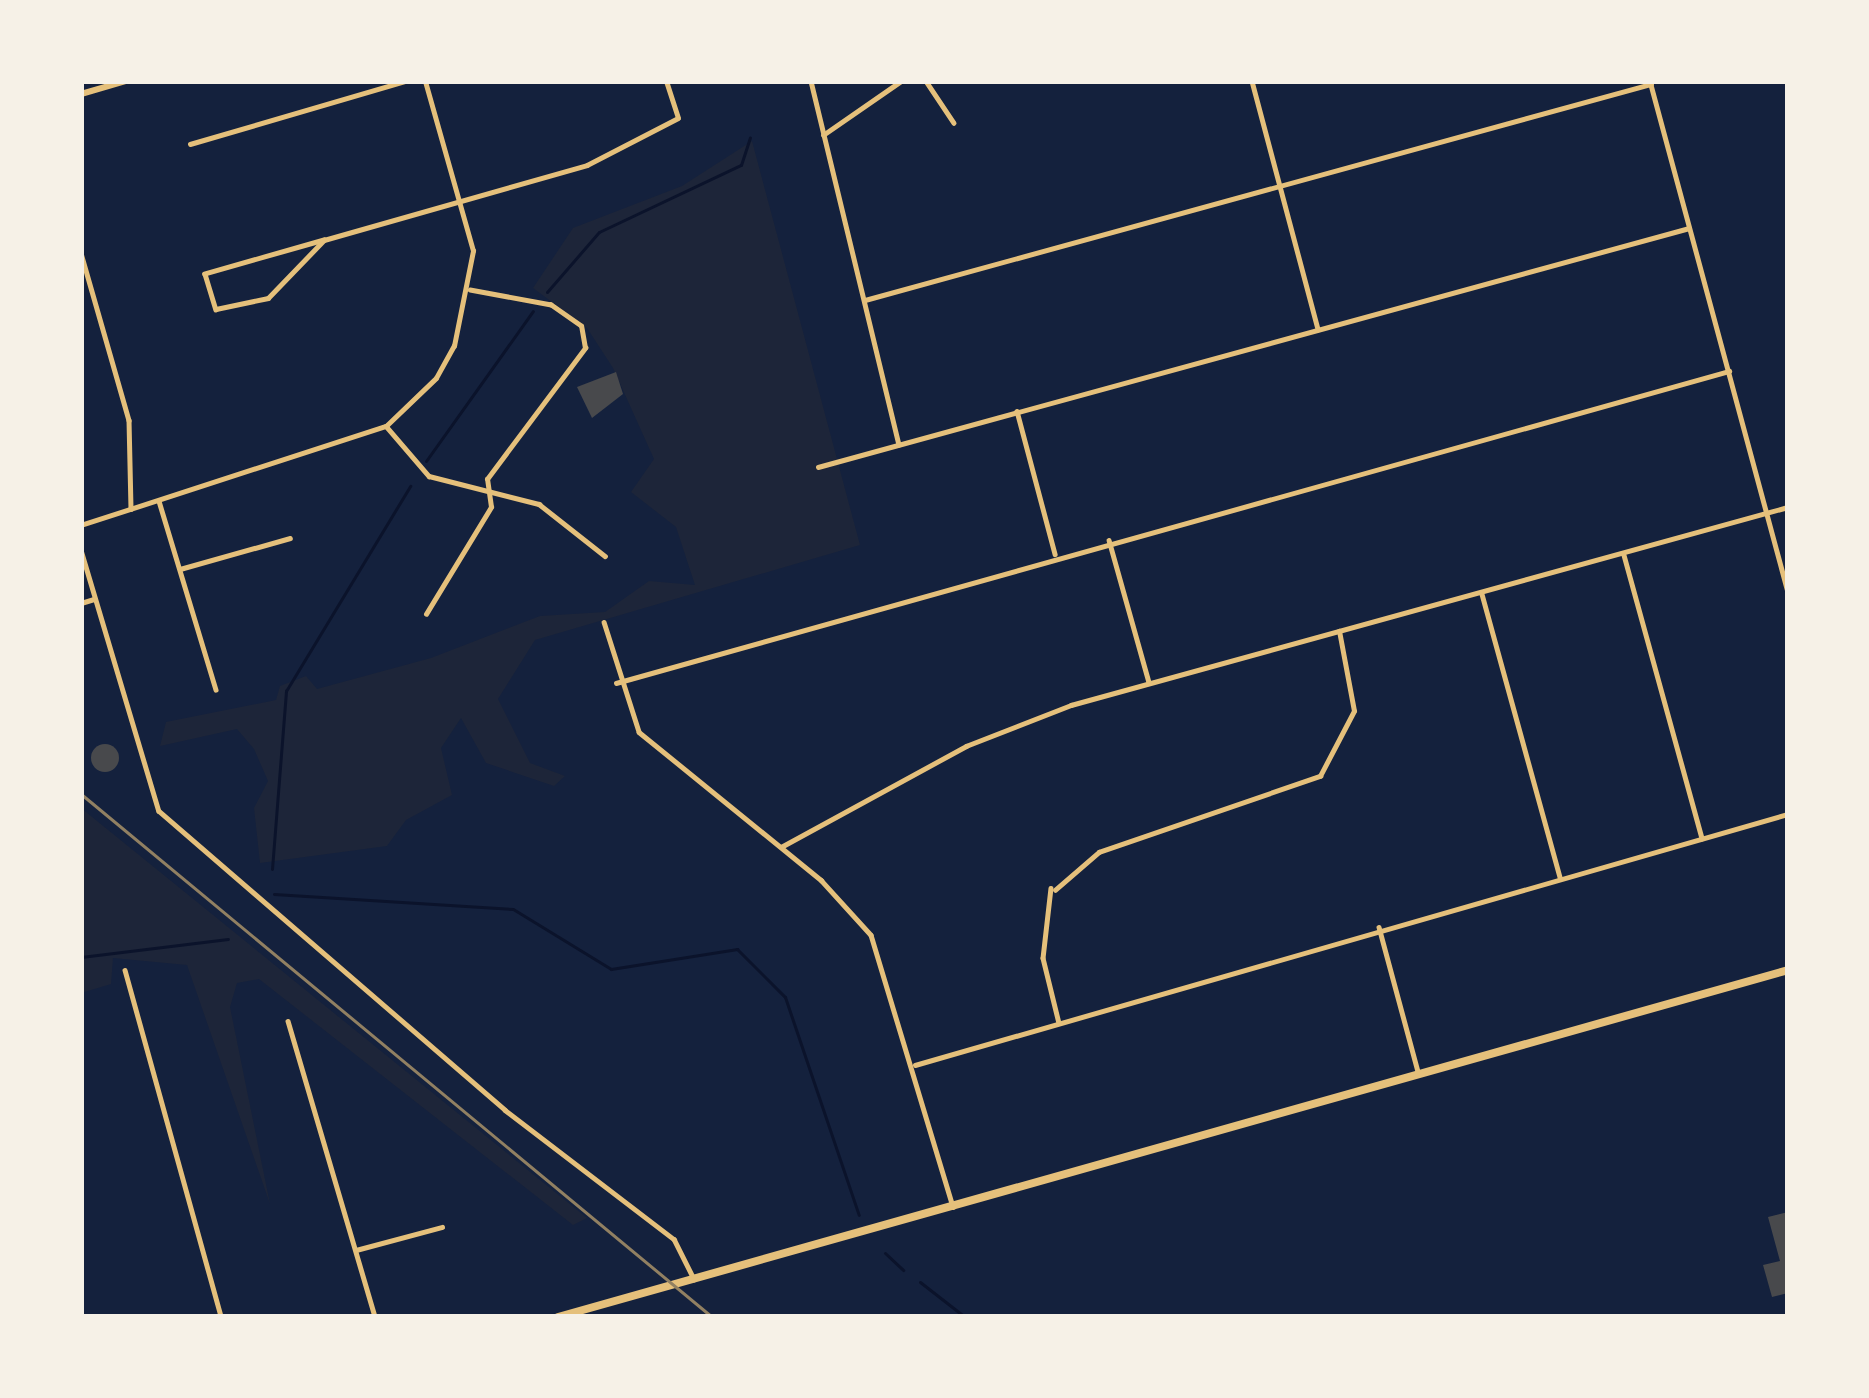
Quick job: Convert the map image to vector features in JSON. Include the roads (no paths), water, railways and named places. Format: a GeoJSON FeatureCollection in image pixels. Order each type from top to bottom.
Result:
{"type":"FeatureCollection","features":[{"type":"Feature","properties":{"kind":"main road"},"geometry":{"type":"LineString","coordinates":[[558,1317],[1420,1078],[1788,970]]}},
{"type":"Feature","properties":{"kind":"street"},"geometry":{"type":"LineString","coordinates":[[81,94],[126,81]]}},
{"type":"Feature","properties":{"kind":"street"},"geometry":{"type":"LineString","coordinates":[[190,144],[406,81]]}},
{"type":"Feature","properties":{"kind":"street"},"geometry":{"type":"LineString","coordinates":[[81,525],[386,426],[436,378],[470,290],[461,201],[425,81]]}},
{"type":"Feature","properties":{"kind":"street"},"geometry":{"type":"LineString","coordinates":[[324,240],[268,298],[216,309],[205,274],[324,240],[461,201],[587,165],[678,118],[666,81]]}},
{"type":"Feature","properties":{"kind":"street"},"geometry":{"type":"LineString","coordinates":[[811,81],[899,444]]}},
{"type":"Feature","properties":{"kind":"street"},"geometry":{"type":"LineString","coordinates":[[823,135],[902,81]]}},
{"type":"Feature","properties":{"kind":"street"},"geometry":{"type":"LineString","coordinates":[[926,81],[954,123]]}},
{"type":"Feature","properties":{"kind":"street"},"geometry":{"type":"LineString","coordinates":[[1252,81],[1318,329]]}},
{"type":"Feature","properties":{"kind":"street"},"geometry":{"type":"LineString","coordinates":[[865,300],[1650,83],[1788,592]]}},
{"type":"Feature","properties":{"kind":"street"},"geometry":{"type":"LineString","coordinates":[[818,467],[1689,228]]}},
{"type":"Feature","properties":{"kind":"street"},"geometry":{"type":"LineString","coordinates":[[81,253],[129,420],[131,509]]}},
{"type":"Feature","properties":{"kind":"street"},"geometry":{"type":"LineString","coordinates":[[426,614],[491,507],[490,488],[585,348],[581,326],[551,305],[470,290]]}},
{"type":"Feature","properties":{"kind":"street"},"geometry":{"type":"LineString","coordinates":[[616,683],[1055,554],[1729,371]]}},
{"type":"Feature","properties":{"kind":"street"},"geometry":{"type":"LineString","coordinates":[[1017,411],[1055,554]]}},
{"type":"Feature","properties":{"kind":"street"},"geometry":{"type":"LineString","coordinates":[[386,426],[429,476],[538,504],[605,556]]}},
{"type":"Feature","properties":{"kind":"street"},"geometry":{"type":"LineString","coordinates":[[159,501],[216,691]]}},
{"type":"Feature","properties":{"kind":"street"},"geometry":{"type":"LineString","coordinates":[[781,847],[985,737],[1150,682],[1788,507]]}},
{"type":"Feature","properties":{"kind":"street"},"geometry":{"type":"LineString","coordinates":[[180,569],[290,538]]}},
{"type":"Feature","properties":{"kind":"street"},"geometry":{"type":"LineString","coordinates":[[1109,540],[1150,682]]}},
{"type":"Feature","properties":{"kind":"street"},"geometry":{"type":"LineString","coordinates":[[81,550],[159,811],[506,1110],[674,1239],[694,1279]]}},
{"type":"Feature","properties":{"kind":"street"},"geometry":{"type":"LineString","coordinates":[[1624,552],[1702,838]]}},
{"type":"Feature","properties":{"kind":"street"},"geometry":{"type":"LineString","coordinates":[[1482,592],[1560,878]]}},
{"type":"Feature","properties":{"kind":"street"},"geometry":{"type":"LineString","coordinates":[[81,603],[94,599]]}},
{"type":"Feature","properties":{"kind":"street"},"geometry":{"type":"LineString","coordinates":[[604,622],[616,683],[650,743],[781,847],[871,935],[915,1065],[953,1207]]}},
{"type":"Feature","properties":{"kind":"street"},"geometry":{"type":"LineString","coordinates":[[1059,1023],[1042,930],[1053,889],[1103,850],[1302,788],[1344,749],[1354,700],[1339,630]]}},
{"type":"Feature","properties":{"kind":"street"},"geometry":{"type":"LineString","coordinates":[[915,1065],[1379,927],[1788,814]]}},
{"type":"Feature","properties":{"kind":"street"},"geometry":{"type":"LineString","coordinates":[[1379,927],[1420,1078]]}},
{"type":"Feature","properties":{"kind":"street"},"geometry":{"type":"LineString","coordinates":[[124,970],[221,1317]]}},
{"type":"Feature","properties":{"kind":"street"},"geometry":{"type":"LineString","coordinates":[[288,1021],[375,1317]]}},
{"type":"Feature","properties":{"kind":"street"},"geometry":{"type":"LineString","coordinates":[[356,1250],[442,1227]]}},
{"type":"Feature","properties":{"kind":"waterway"},"geometry":{"type":"LineString","coordinates":[[547,292],[599,232],[741,165],[750,137]]}},
{"type":"Feature","properties":{"kind":"waterway"},"geometry":{"type":"LineString","coordinates":[[426,461],[533,311]]}},
{"type":"Feature","properties":{"kind":"waterway"},"geometry":{"type":"LineString","coordinates":[[272,869],[286,691],[410,486]]}},
{"type":"Feature","properties":{"kind":"waterway"},"geometry":{"type":"LineString","coordinates":[[274,894],[513,909],[611,969],[737,949],[785,997],[859,1215]]}},
{"type":"Feature","properties":{"kind":"waterway"},"geometry":{"type":"LineString","coordinates":[[81,957],[228,939]]}},
{"type":"Feature","properties":{"kind":"waterway"},"geometry":{"type":"LineString","coordinates":[[885,1253],[903,1270]]}},
{"type":"Feature","properties":{"kind":"waterway"},"geometry":{"type":"LineString","coordinates":[[920,1282],[965,1317]]}},
{"type":"Feature","properties":{"kind":"railway"},"geometry":{"type":"LineString","coordinates":[[81,794],[712,1317]]}}]}
